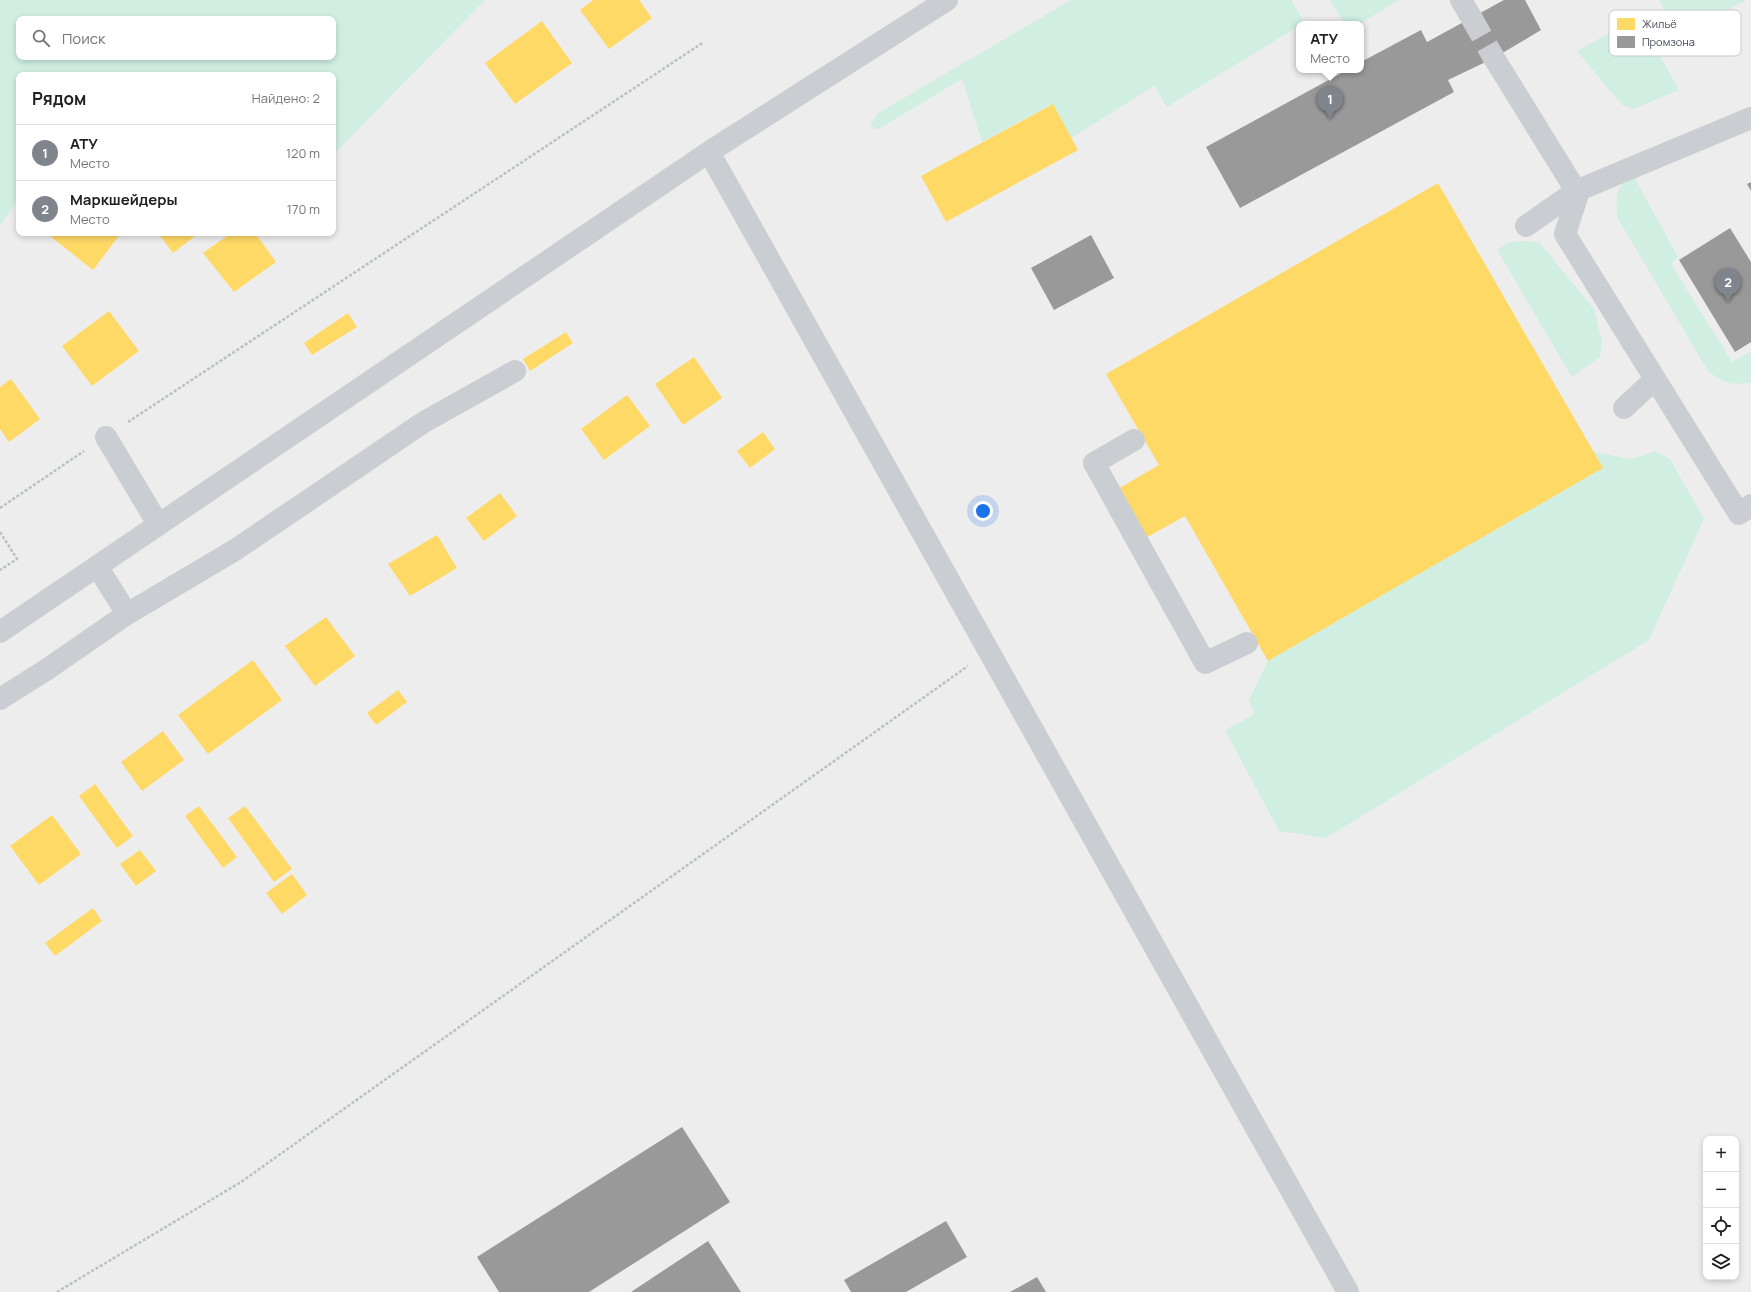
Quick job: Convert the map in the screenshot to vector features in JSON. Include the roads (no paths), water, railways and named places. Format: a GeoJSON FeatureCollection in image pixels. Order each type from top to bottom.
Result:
{"type":"FeatureCollection","features":[{"type":"Feature","properties":{"kind":"street"},"geometry":{"type":"LineString","coordinates":[[0,632],[709,152],[947,0]]}},
{"type":"Feature","properties":{"kind":"street"},"geometry":{"type":"LineString","coordinates":[[1494,58],[1578,194],[1566,234],[1739,514],[1751,505]]}},
{"type":"Feature","properties":{"kind":"street"},"geometry":{"type":"LineString","coordinates":[[1526,226],[1576,191],[1751,118]]}},
{"type":"Feature","properties":{"kind":"street"},"geometry":{"type":"LineString","coordinates":[[709,152],[1348,1292]]}},
{"type":"Feature","properties":{"kind":"street"},"geometry":{"type":"LineString","coordinates":[[0,699],[46,670],[127,614],[236,550],[424,422],[515,371]]}},
{"type":"Feature","properties":{"kind":"street"},"geometry":{"type":"LineString","coordinates":[[1624,408],[1655,379]]}},
{"type":"Feature","properties":{"kind":"street"},"geometry":{"type":"LineString","coordinates":[[106,437],[158,524]]}},
{"type":"Feature","properties":{"kind":"street"},"geometry":{"type":"LineString","coordinates":[[1134,440],[1094,463],[1205,663],[1247,643]]}},
{"type":"Feature","properties":{"kind":"street"},"geometry":{"type":"LineString","coordinates":[[97,566],[127,614]]}},
{"type":"Feature","properties":{"kind":"tunnel"},"geometry":{"type":"LineString","coordinates":[[1471,17],[1494,58]]}},
{"type":"Feature","properties":{"kind":"place","name":"АТУ"},"geometry":{"type":"Point","coordinates":[1330,119]}},
{"type":"Feature","properties":{"kind":"place","name":"Маркшейдеры"},"geometry":{"type":"Point","coordinates":[1728,302]}}]}
